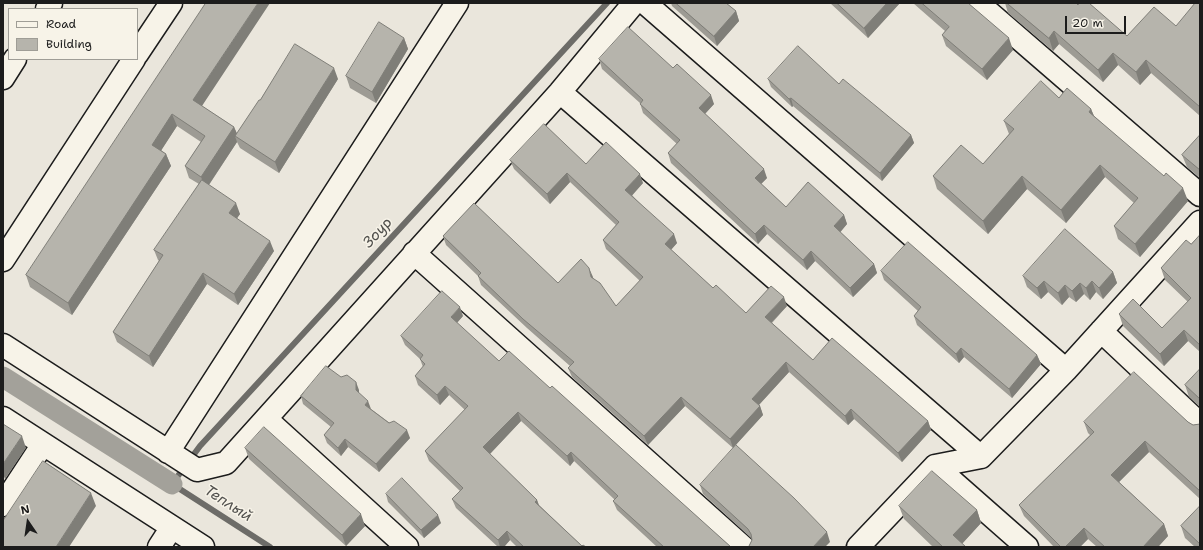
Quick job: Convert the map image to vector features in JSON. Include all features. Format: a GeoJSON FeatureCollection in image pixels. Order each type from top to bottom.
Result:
{"type":"FeatureCollection","features":[{"type":"Feature","properties":{"kind":"street"},"geometry":{"type":"LineString","coordinates":[[138,52],[170,3]]}},
{"type":"Feature","properties":{"kind":"street"},"geometry":{"type":"LineString","coordinates":[[168,452],[457,3]]}},
{"type":"Feature","properties":{"kind":"street"},"geometry":{"type":"LineString","coordinates":[[3,345],[197,470],[226,463],[560,92],[634,3]]}},
{"type":"Feature","properties":{"kind":"street"},"geometry":{"type":"LineString","coordinates":[[645,3],[1066,370]]}},
{"type":"Feature","properties":{"kind":"street"},"geometry":{"type":"LineString","coordinates":[[978,3],[1200,195]]}},
{"type":"Feature","properties":{"kind":"street"},"geometry":{"type":"LineString","coordinates":[[3,78],[14,60]]}},
{"type":"Feature","properties":{"kind":"street"},"geometry":{"type":"LineString","coordinates":[[3,260],[133,60]]}},
{"type":"Feature","properties":{"kind":"street"},"geometry":{"type":"LineString","coordinates":[[560,92],[981,457]]}},
{"type":"Feature","properties":{"kind":"street"},"geometry":{"type":"LineString","coordinates":[[858,547],[935,466],[981,457],[1066,370],[1200,222]]}},
{"type":"Feature","properties":{"kind":"street"},"geometry":{"type":"LineString","coordinates":[[414,253],[743,547]]}},
{"type":"Feature","properties":{"kind":"street"},"geometry":{"type":"LineString","coordinates":[[1101,331],[1200,424]]}},
{"type":"Feature","properties":{"kind":"street"},"geometry":{"type":"LineString","coordinates":[[3,418],[203,547]]}},
{"type":"Feature","properties":{"kind":"street"},"geometry":{"type":"LineString","coordinates":[[266,419],[407,547]]}},
{"type":"Feature","properties":{"kind":"street"},"geometry":{"type":"LineString","coordinates":[[3,505],[43,444]]}},
{"type":"Feature","properties":{"kind":"street"},"geometry":{"type":"LineString","coordinates":[[935,466],[1027,547]]}},
{"type":"Feature","properties":{"kind":"street"},"geometry":{"type":"LineString","coordinates":[[159,547],[172,527]]}},
{"type":"Feature","properties":{"kind":"building"},"geometry":{"type":"Polygon","coordinates":[[[206,3],[258,3],[193,100],[234,127],[201,177],[185,166],[205,136],[172,114],[152,145],[166,154],[68,303],[26,275],[206,3]]]}},
{"type":"Feature","properties":{"kind":"building"},"geometry":{"type":"Polygon","coordinates":[[[676,3],[726,3],[736,11],[714,36],[676,3]]]}},
{"type":"Feature","properties":{"kind":"building"},"geometry":{"type":"Polygon","coordinates":[[[837,3],[887,3],[864,28],[837,3]]]}},
{"type":"Feature","properties":{"kind":"building"},"geometry":{"type":"Polygon","coordinates":[[[922,3],[968,3],[1009,38],[982,69],[942,35],[949,27],[922,3]]]}},
{"type":"Feature","properties":{"kind":"building"},"geometry":{"type":"Polygon","coordinates":[[[1007,3],[1076,3],[1078,5],[1079,3],[1089,3],[1127,36],[1154,7],[1176,26],[1195,3],[1200,3],[1200,107],[1146,60],[1136,72],[1113,53],[1098,70],[1054,31],[1049,38],[1007,3]]]}},
{"type":"Feature","properties":{"kind":"building"},"geometry":{"type":"Polygon","coordinates":[[[379,22],[404,38],[372,92],[346,76],[379,22]]]}},
{"type":"Feature","properties":{"kind":"building"},"geometry":{"type":"Polygon","coordinates":[[[628,27],[673,68],[677,64],[711,95],[699,108],[764,169],[755,178],[786,207],[808,182],[844,215],[834,226],[874,264],[850,288],[811,251],[803,260],[764,225],[755,234],[668,153],[680,140],[640,104],[643,100],[599,59],[628,27]]]}},
{"type":"Feature","properties":{"kind":"building"},"geometry":{"type":"Polygon","coordinates":[[[295,44],[334,68],[275,162],[235,136],[260,100],[295,44]]]}},
{"type":"Feature","properties":{"kind":"building"},"geometry":{"type":"Polygon","coordinates":[[[798,46],[839,84],[843,79],[911,135],[880,173],[791,98],[789,99],[768,79],[798,46]]]}},
{"type":"Feature","properties":{"kind":"building"},"geometry":{"type":"Polygon","coordinates":[[[1041,81],[1059,98],[1067,88],[1091,109],[1089,112],[1164,176],[1166,173],[1183,188],[1135,244],[1114,226],[1138,198],[1100,165],[1061,210],[1022,176],[983,221],[933,176],[961,145],[983,164],[1014,129],[1004,121],[1041,81]]]}},
{"type":"Feature","properties":{"kind":"building"},"geometry":{"type":"Polygon","coordinates":[[[544,124],[586,164],[606,142],[640,174],[625,190],[674,234],[665,244],[713,288],[716,285],[746,313],[771,286],[784,297],[765,317],[813,360],[832,338],[928,421],[898,453],[851,409],[845,416],[786,362],[752,399],[760,406],[730,439],[681,397],[644,436],[568,368],[574,362],[523,319],[478,276],[481,273],[443,236],[474,203],[558,283],[581,259],[589,268],[591,277],[600,283],[616,306],[643,277],[603,240],[619,222],[567,173],[547,194],[510,160],[544,124]]]}},
{"type":"Feature","properties":{"kind":"building"},"geometry":{"type":"Polygon","coordinates":[[[1200,135],[1200,170],[1182,155],[1200,135]]]}},
{"type":"Feature","properties":{"kind":"building"},"geometry":{"type":"Polygon","coordinates":[[[202,180],[236,203],[229,213],[270,241],[234,294],[203,273],[149,356],[113,332],[163,255],[154,250],[202,180]]]}},
{"type":"Feature","properties":{"kind":"building"},"geometry":{"type":"Polygon","coordinates":[[[1065,229],[1113,272],[1099,288],[1092,281],[1086,288],[1080,283],[1072,291],[1065,285],[1058,293],[1044,281],[1037,288],[1023,276],[1065,229]]]}},
{"type":"Feature","properties":{"kind":"building"},"geometry":{"type":"Polygon","coordinates":[[[1200,235],[1200,345],[1184,330],[1160,354],[1119,314],[1133,299],[1162,328],[1191,298],[1161,268],[1186,240],[1191,244],[1200,235]]]}},
{"type":"Feature","properties":{"kind":"building"},"geometry":{"type":"Polygon","coordinates":[[[908,242],[1037,355],[1009,389],[961,348],[956,354],[914,316],[921,307],[881,271],[908,242]]]}},
{"type":"Feature","properties":{"kind":"building"},"geometry":{"type":"Polygon","coordinates":[[[442,291],[460,307],[451,317],[499,361],[509,351],[550,388],[552,386],[731,547],[664,547],[613,501],[618,496],[571,452],[567,456],[518,412],[483,447],[537,500],[535,502],[582,546],[583,545],[586,547],[524,547],[507,531],[498,540],[452,499],[463,488],[425,451],[468,406],[445,386],[437,395],[415,376],[425,364],[420,359],[423,355],[401,336],[442,291]]]}},
{"type":"Feature","properties":{"kind":"building"},"geometry":{"type":"Polygon","coordinates":[[[326,366],[341,377],[347,375],[356,382],[356,390],[368,401],[365,405],[389,423],[394,421],[407,430],[376,464],[345,439],[338,448],[324,435],[334,423],[301,396],[326,366]]]}},
{"type":"Feature","properties":{"kind":"building"},"geometry":{"type":"Polygon","coordinates":[[[1200,369],[1200,399],[1185,385],[1200,369]]]}},
{"type":"Feature","properties":{"kind":"building"},"geometry":{"type":"Polygon","coordinates":[[[1134,372],[1188,422],[1193,425],[1200,424],[1200,491],[1145,441],[1111,475],[1164,524],[1143,547],[1105,547],[1084,528],[1065,547],[1061,547],[1019,505],[1094,432],[1084,422],[1134,372]]]}},
{"type":"Feature","properties":{"kind":"building"},"geometry":{"type":"Polygon","coordinates":[[[3,424],[22,436],[3,464],[3,424]]]}},
{"type":"Feature","properties":{"kind":"building"},"geometry":{"type":"Polygon","coordinates":[[[264,427],[361,514],[342,535],[245,448],[264,427]]]}},
{"type":"Feature","properties":{"kind":"building"},"geometry":{"type":"Polygon","coordinates":[[[736,445],[794,498],[827,532],[813,547],[748,547],[752,540],[748,529],[700,485],[736,445]]]}},
{"type":"Feature","properties":{"kind":"building"},"geometry":{"type":"Polygon","coordinates":[[[43,461],[91,493],[56,547],[3,547],[3,521],[43,461]]]}},
{"type":"Feature","properties":{"kind":"building"},"geometry":{"type":"Polygon","coordinates":[[[932,471],[977,510],[953,535],[966,547],[943,547],[899,506],[932,471]]]}},
{"type":"Feature","properties":{"kind":"building"},"geometry":{"type":"Polygon","coordinates":[[[402,478],[438,515],[421,530],[386,494],[402,478]]]}},
{"type":"Feature","properties":{"kind":"building"},"geometry":{"type":"Polygon","coordinates":[[[1200,506],[1200,544],[1181,526],[1200,506]]]}},
{"type":"Feature","properties":{"kind":"waterway","name":"Зоур"},"geometry":{"type":"LineString","coordinates":[[270,547],[172,484],[200,446],[607,3]]}},
{"type":"Feature","properties":{"kind":"waterway"},"geometry":{"type":"LineString","coordinates":[[3,377],[172,484]]}},
{"type":"Feature","properties":{"kind":"water label","name":"Теплый"},"geometry":{"type":"Point","coordinates":[228,504]}}]}
